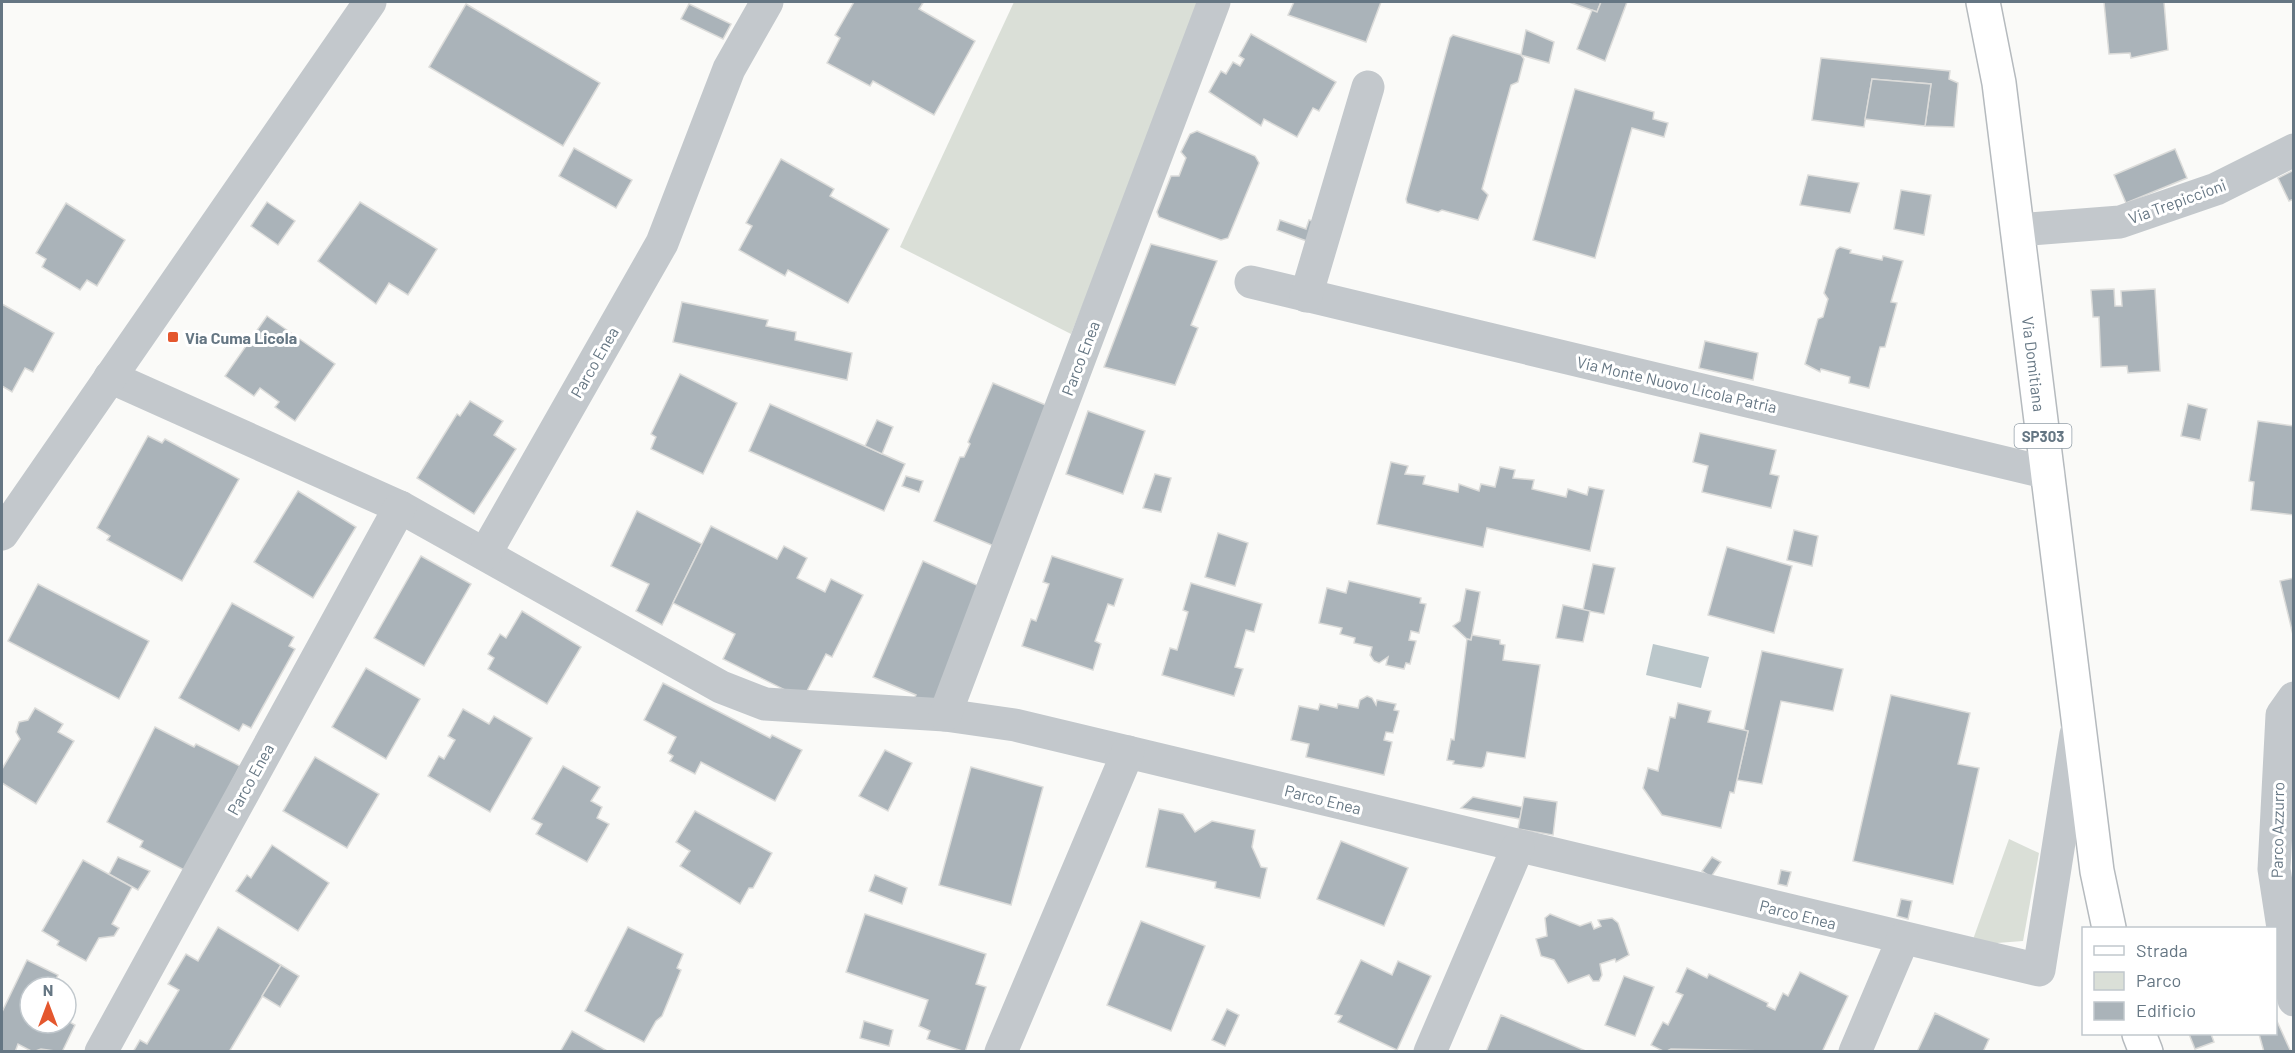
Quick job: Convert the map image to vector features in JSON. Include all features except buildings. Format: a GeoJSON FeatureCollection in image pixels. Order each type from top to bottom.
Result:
{"type":"FeatureCollection","features":[{"type":"Feature","properties":{"kind":"main road","name":"Via Domitiana"},"geometry":{"type":"LineString","coordinates":[[1983,2],[1999,83],[2097,871],[2109,927]]}},
{"type":"Feature","properties":{"kind":"main road"},"geometry":{"type":"LineString","coordinates":[[2139,1035],[2146,1052]]}},
{"type":"Feature","properties":{"kind":"street"},"geometry":{"type":"LineString","coordinates":[[2,534],[370,2]]}},
{"type":"Feature","properties":{"kind":"street","name":"Parco Enea"},"geometry":{"type":"LineString","coordinates":[[485,554],[662,243],[729,69],[767,2]]}},
{"type":"Feature","properties":{"kind":"street","name":"Parco Enea"},"geometry":{"type":"LineString","coordinates":[[945,716],[1214,2]]}},
{"type":"Feature","properties":{"kind":"street"},"geometry":{"type":"LineString","coordinates":[[1306,296],[1368,87]]}},
{"type":"Feature","properties":{"kind":"street","name":"Via Trepiccioni"},"geometry":{"type":"LineString","coordinates":[[2017,230],[2120,222],[2216,189],[2294,150]]}},
{"type":"Feature","properties":{"kind":"street","name":"Via Monte Nuovo Licola Patria"},"geometry":{"type":"LineString","coordinates":[[1251,282],[2048,473]]}},
{"type":"Feature","properties":{"kind":"street","name":"Parco Enea"},"geometry":{"type":"LineString","coordinates":[[110,377],[400,507],[721,687],[765,704],[945,716],[1015,725],[2039,970],[2078,720]]}},
{"type":"Feature","properties":{"kind":"street","name":"Parco Enea"},"geometry":{"type":"LineString","coordinates":[[101,1052],[400,507]]}},
{"type":"Feature","properties":{"kind":"street","name":"Parco Azzurro"},"geometry":{"type":"LineString","coordinates":[[2294,698],[2282,715],[2274,869],[2294,1000]]}},
{"type":"Feature","properties":{"kind":"street"},"geometry":{"type":"LineString","coordinates":[[1001,1052],[1128,752]]}},
{"type":"Feature","properties":{"kind":"street"},"geometry":{"type":"LineString","coordinates":[[1430,1052],[1518,847]]}},
{"type":"Feature","properties":{"kind":"street"},"geometry":{"type":"LineString","coordinates":[[1855,1052],[1903,939]]}},
{"type":"Feature","properties":{"kind":"green space"},"geometry":{"type":"Polygon","coordinates":[[[1014,2],[1204,2],[1071,334],[900,247],[1014,2]]]}},
{"type":"Feature","properties":{"kind":"green space"},"geometry":{"type":"Polygon","coordinates":[[[2009,839],[2039,853],[2023,941],[1971,945],[2009,839]]]}},
{"type":"Feature","properties":{"kind":"shaded area"},"geometry":{"type":"Polygon","coordinates":[[[1653,644],[1709,657],[1701,688],[1646,675],[1653,644]]]}},
{"type":"Feature","properties":{"kind":"place","name":"Via Cuma Licola"},"geometry":{"type":"Point","coordinates":[173,337]}}]}
